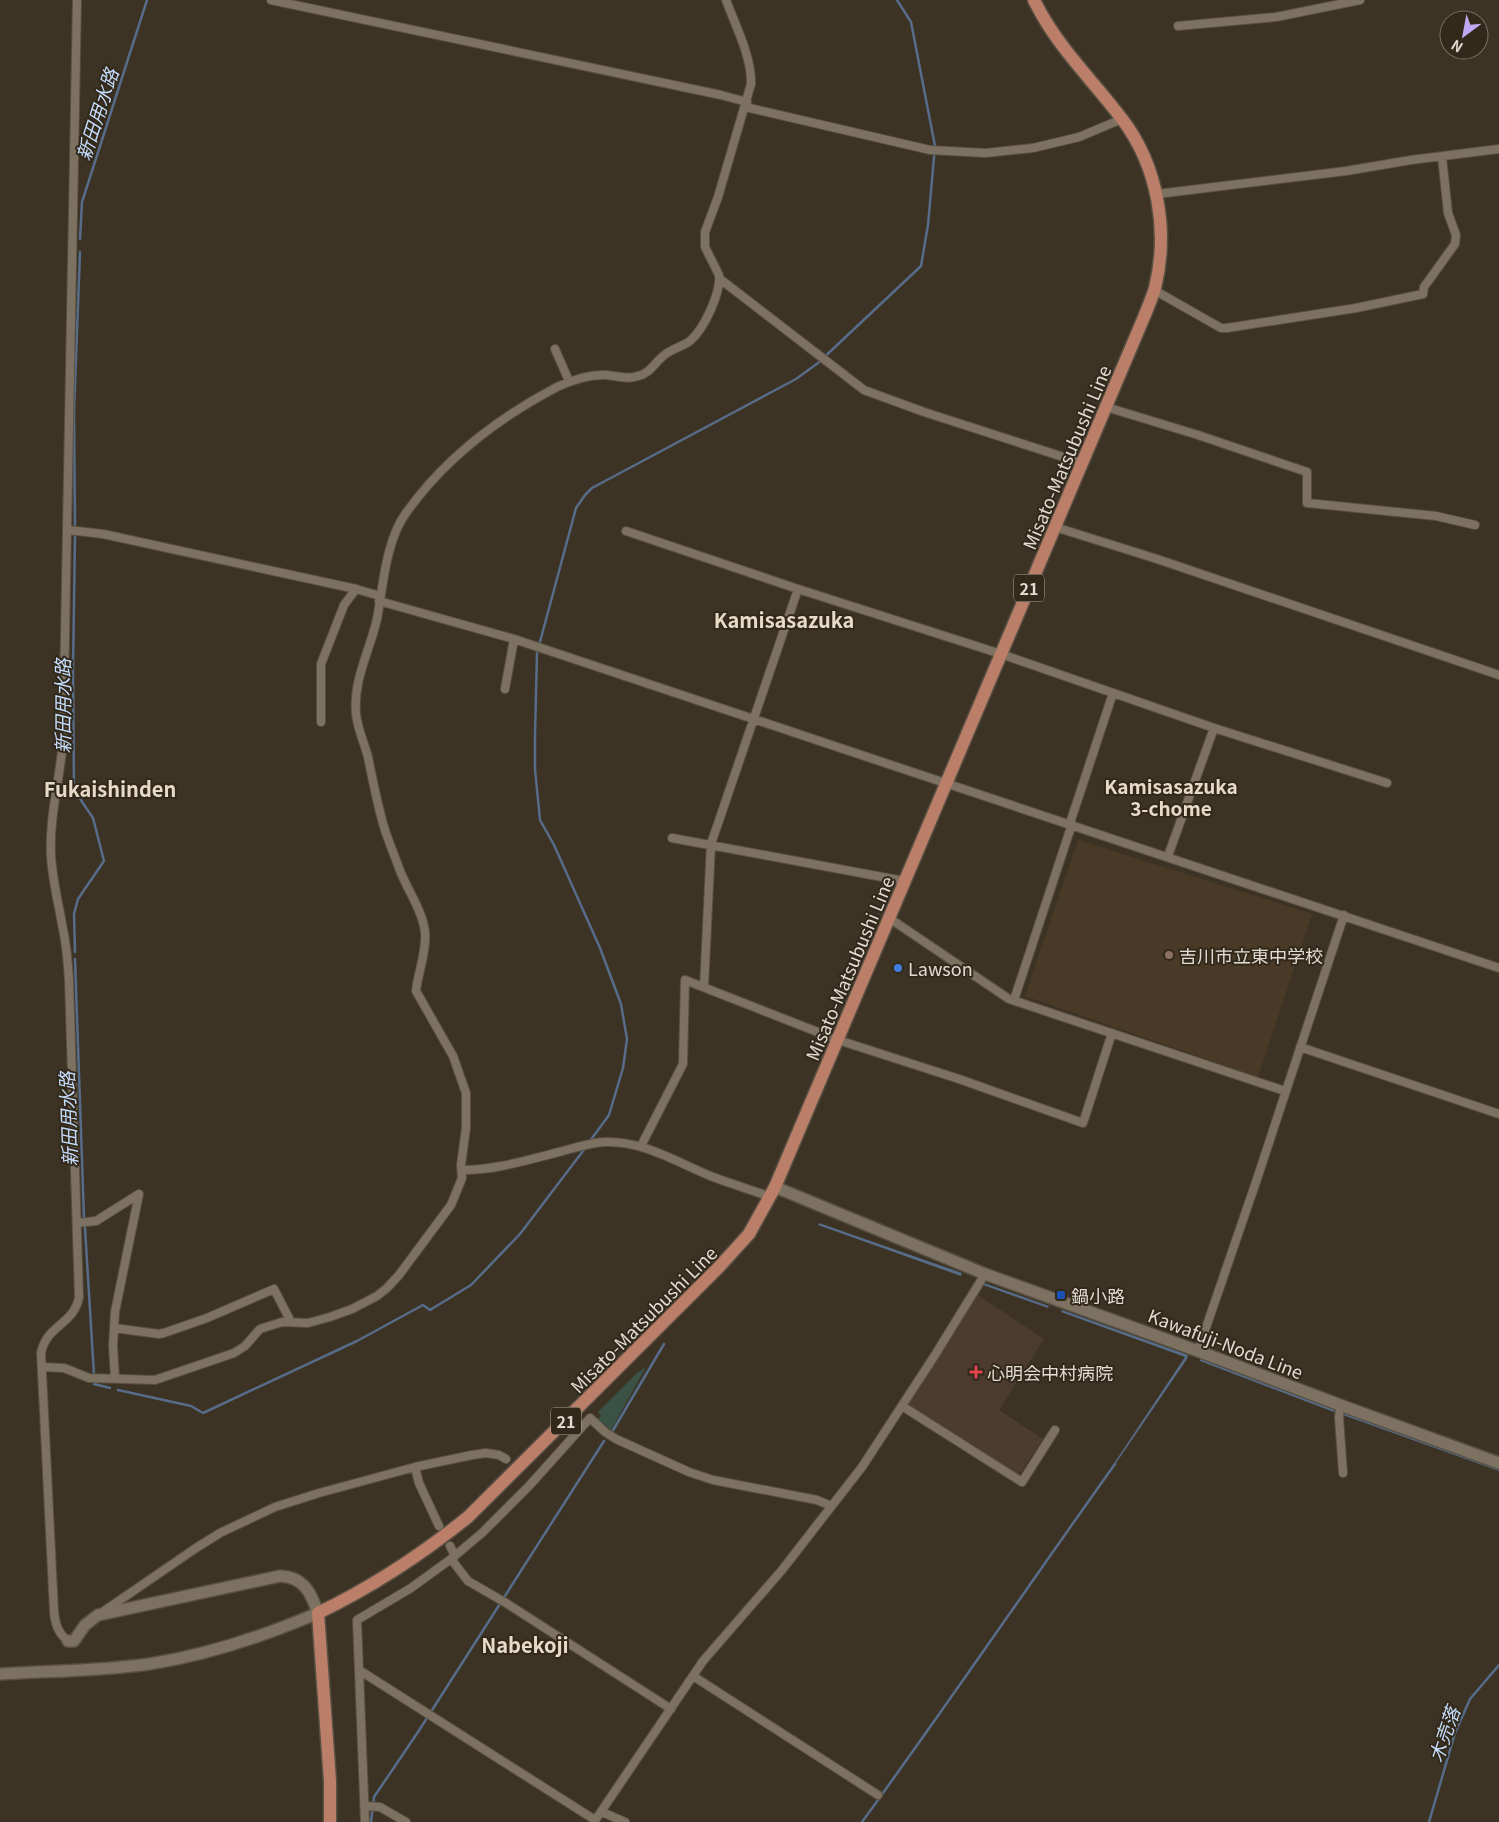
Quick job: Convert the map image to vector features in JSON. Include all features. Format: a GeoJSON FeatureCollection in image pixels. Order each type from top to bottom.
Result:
{"type":"FeatureCollection","features":[{"type":"Feature","properties":{"kind":"main road","name":"Misato-Matsubushi Line"},"geometry":{"type":"LineString","coordinates":[[318,1613],[398,1569],[468,1517],[733,1253],[749,1234],[773,1192],[1154,290],[1160,256],[1161,236],[1156,194],[1139,147],[1122,119],[1058,42],[1034,0]]}},
{"type":"Feature","properties":{"kind":"main road","name":"Kawafuji-Noda Line"},"geometry":{"type":"LineString","coordinates":[[773,1192],[985,1274],[1499,1463]]}},
{"type":"Feature","properties":{"kind":"main road"},"geometry":{"type":"LineString","coordinates":[[68,1641],[74,1641],[85,1625],[98,1615],[280,1576],[292,1577],[305,1586],[318,1613],[330,1781],[330,1822]]}},
{"type":"Feature","properties":{"kind":"main road"},"geometry":{"type":"LineString","coordinates":[[3,1673],[97,1669],[150,1664],[187,1657],[282,1628],[318,1613]]}},
{"type":"Feature","properties":{"kind":"street"},"geometry":{"type":"LineString","coordinates":[[68,1641],[57,1628],[54,1611],[41,1353],[43,1343],[52,1331],[70,1317],[78,1304],[68,956],[53,875],[50,841],[63,741],[77,0]]}},
{"type":"Feature","properties":{"kind":"street"},"geometry":{"type":"LineString","coordinates":[[271,0],[710,92],[746,104],[930,150],[986,153],[1033,148],[1079,137],[1122,119]]}},
{"type":"Feature","properties":{"kind":"street"},"geometry":{"type":"LineString","coordinates":[[42,1367],[64,1368],[89,1378],[161,1379],[234,1352],[245,1346],[260,1329],[282,1322],[308,1323],[352,1309],[387,1288],[399,1275],[451,1205],[461,1181],[461,1165],[466,1128],[466,1093],[453,1056],[416,991],[425,930],[421,912],[401,872],[381,817],[367,755],[358,726],[356,700],[359,679],[376,620],[390,549],[399,524],[438,474],[466,446],[506,416],[569,381],[595,375],[632,378],[640,376],[651,370],[663,356],[685,344],[699,332],[716,295],[720,279],[705,247],[704,239],[751,84],[750,68],[726,0]]}},
{"type":"Feature","properties":{"kind":"street"},"geometry":{"type":"LineString","coordinates":[[1178,26],[1276,17],[1360,0]]}},
{"type":"Feature","properties":{"kind":"street"},"geometry":{"type":"LineString","coordinates":[[1156,194],[1346,171],[1411,160],[1499,149]]}},
{"type":"Feature","properties":{"kind":"street"},"geometry":{"type":"LineString","coordinates":[[1154,290],[1221,328],[1356,308],[1423,294],[1424,287],[1455,244],[1456,235],[1448,213],[1442,157]]}},
{"type":"Feature","properties":{"kind":"street"},"geometry":{"type":"LineString","coordinates":[[720,279],[864,390],[924,412],[1082,464]]}},
{"type":"Feature","properties":{"kind":"street"},"geometry":{"type":"LineString","coordinates":[[557,353],[569,381]]}},
{"type":"Feature","properties":{"kind":"street"},"geometry":{"type":"LineString","coordinates":[[1106,407],[1307,472],[1306,503],[1436,516],[1475,525]]}},
{"type":"Feature","properties":{"kind":"street"},"geometry":{"type":"LineString","coordinates":[[1055,527],[1157,559],[1499,675]]}},
{"type":"Feature","properties":{"kind":"street"},"geometry":{"type":"LineString","coordinates":[[68,530],[103,534],[356,589],[380,599],[514,639],[1499,968]]}},
{"type":"Feature","properties":{"kind":"street"},"geometry":{"type":"LineString","coordinates":[[626,531],[798,589],[1001,654],[1214,728],[1387,783]]}},
{"type":"Feature","properties":{"kind":"street"},"geometry":{"type":"LineString","coordinates":[[321,722],[321,664],[344,605],[356,589]]}},
{"type":"Feature","properties":{"kind":"street"},"geometry":{"type":"LineString","coordinates":[[704,987],[712,844],[798,589]]}},
{"type":"Feature","properties":{"kind":"street"},"geometry":{"type":"LineString","coordinates":[[505,688],[514,639]]}},
{"type":"Feature","properties":{"kind":"street"},"geometry":{"type":"LineString","coordinates":[[1014,1000],[1113,693]]}},
{"type":"Feature","properties":{"kind":"street"},"geometry":{"type":"LineString","coordinates":[[1168,856],[1214,728]]}},
{"type":"Feature","properties":{"kind":"street"},"geometry":{"type":"LineString","coordinates":[[672,838],[712,844],[904,882]]}},
{"type":"Feature","properties":{"kind":"street"},"geometry":{"type":"LineString","coordinates":[[1198,1351],[1344,915]]}},
{"type":"Feature","properties":{"kind":"street"},"geometry":{"type":"LineString","coordinates":[[889,918],[998,992],[1014,1000],[1285,1091]]}},
{"type":"Feature","properties":{"kind":"street"},"geometry":{"type":"LineString","coordinates":[[641,1146],[683,1064],[685,980],[838,1040],[959,1079],[1082,1123],[1112,1033]]}},
{"type":"Feature","properties":{"kind":"street"},"geometry":{"type":"LineString","coordinates":[[1300,1047],[1499,1114]]}},
{"type":"Feature","properties":{"kind":"street"},"geometry":{"type":"LineString","coordinates":[[462,1170],[484,1170],[583,1146],[604,1142],[623,1142],[641,1146],[714,1177],[773,1192]]}},
{"type":"Feature","properties":{"kind":"street"},"geometry":{"type":"LineString","coordinates":[[77,1223],[96,1221],[139,1194],[115,1312],[113,1346],[116,1378]]}},
{"type":"Feature","properties":{"kind":"street"},"geometry":{"type":"LineString","coordinates":[[359,1670],[595,1821],[703,1661],[807,1540],[862,1467],[985,1274]]}},
{"type":"Feature","properties":{"kind":"street"},"geometry":{"type":"LineString","coordinates":[[114,1328],[164,1333],[207,1318],[274,1289],[290,1322]]}},
{"type":"Feature","properties":{"kind":"street"},"geometry":{"type":"LineString","coordinates":[[1340,1405],[1339,1418],[1343,1473]]}},
{"type":"Feature","properties":{"kind":"street"},"geometry":{"type":"LineString","coordinates":[[902,1406],[1022,1482],[1054,1430]]}},
{"type":"Feature","properties":{"kind":"street"},"geometry":{"type":"LineString","coordinates":[[365,1822],[357,1620],[411,1588],[453,1557],[482,1532],[522,1492],[590,1418],[616,1440],[689,1472],[713,1480],[817,1500],[831,1506]]}},
{"type":"Feature","properties":{"kind":"street"},"geometry":{"type":"LineString","coordinates":[[98,1615],[220,1533],[262,1513],[319,1493],[415,1467],[486,1453],[499,1455],[506,1459]]}},
{"type":"Feature","properties":{"kind":"street"},"geometry":{"type":"LineString","coordinates":[[415,1467],[419,1483],[439,1526]]}},
{"type":"Feature","properties":{"kind":"street"},"geometry":{"type":"LineString","coordinates":[[450,1546],[453,1557],[468,1581],[506,1603],[671,1709]]}},
{"type":"Feature","properties":{"kind":"street"},"geometry":{"type":"LineString","coordinates":[[693,1676],[878,1795]]}},
{"type":"Feature","properties":{"kind":"street"},"geometry":{"type":"LineString","coordinates":[[365,1806],[380,1806],[406,1822]]}},
{"type":"Feature","properties":{"kind":"street"},"geometry":{"type":"LineString","coordinates":[[602,1812],[625,1822]]}},
{"type":"Feature","properties":{"kind":"shaded area","name":"吉川市立東中学校"},"geometry":{"type":"Polygon","coordinates":[[[1078,840],[1312,914],[1258,1077],[1025,996],[1078,840]]]}},
{"type":"Feature","properties":{"kind":"shaded area","name":"心明会中村病院"},"geometry":{"type":"Polygon","coordinates":[[[978,1295],[1044,1339],[999,1410],[1043,1439],[1019,1475],[908,1405],[978,1295]]]}},
{"type":"Feature","properties":{"kind":"green space"},"geometry":{"type":"Polygon","coordinates":[[[646,1367],[611,1430],[598,1419],[601,1416],[598,1412],[637,1373],[646,1367]]]}},
{"type":"Feature","properties":{"kind":"water"},"geometry":{"type":"Polygon","coordinates":[[[819,1223],[962,1273],[961,1276],[818,1225],[819,1223]]]}},
{"type":"Feature","properties":{"kind":"water"},"geometry":{"type":"Polygon","coordinates":[[[984,1283],[1049,1306],[1048,1308],[983,1285],[984,1283]]]}},
{"type":"Feature","properties":{"kind":"water"},"geometry":{"type":"Polygon","coordinates":[[[1062,1310],[1188,1355],[1114,1466],[1185,1357],[1061,1312],[1062,1310]]]}},
{"type":"Feature","properties":{"kind":"water"},"geometry":{"type":"Polygon","coordinates":[[[1200,1358],[1335,1409],[1334,1412],[1200,1361],[1200,1358]]]}},
{"type":"Feature","properties":{"kind":"water"},"geometry":{"type":"Polygon","coordinates":[[[1344,1412],[1499,1468],[1499,1471],[1343,1415],[1344,1412]]]}},
{"type":"Feature","properties":{"kind":"waterway","name":"新田用水路"},"geometry":{"type":"LineString","coordinates":[[80,239],[82,202],[147,0]]}},
{"type":"Feature","properties":{"kind":"waterway"},"geometry":{"type":"LineString","coordinates":[[590,1141],[609,1115],[623,1068],[627,1039],[621,1004],[600,948],[554,845],[540,820],[535,769],[537,653],[576,508],[592,488],[796,379],[818,363],[921,266],[928,225],[935,146],[911,22],[897,0]]}},
{"type":"Feature","properties":{"kind":"waterway","name":"新田用水路"},"geometry":{"type":"LineString","coordinates":[[75,525],[74,412],[80,252]]}},
{"type":"Feature","properties":{"kind":"waterway","name":"新田用水路"},"geometry":{"type":"LineString","coordinates":[[75,534],[74,790],[93,818],[104,861],[78,899],[74,914],[75,952]]}},
{"type":"Feature","properties":{"kind":"waterway","name":"新田用水路"},"geometry":{"type":"LineString","coordinates":[[75,959],[84,1218]]}},
{"type":"Feature","properties":{"kind":"waterway"},"geometry":{"type":"LineString","coordinates":[[118,1390],[191,1406],[203,1413],[357,1341],[423,1305],[430,1310],[471,1285],[520,1234],[586,1147]]}},
{"type":"Feature","properties":{"kind":"waterway","name":"新田用水路"},"geometry":{"type":"LineString","coordinates":[[85,1228],[94,1375]]}},
{"type":"Feature","properties":{"kind":"waterway"},"geometry":{"type":"LineString","coordinates":[[612,1432],[664,1344]]}},
{"type":"Feature","properties":{"kind":"waterway"},"geometry":{"type":"LineString","coordinates":[[94,1384],[110,1388]]}},
{"type":"Feature","properties":{"kind":"waterway"},"geometry":{"type":"LineString","coordinates":[[371,1822],[374,1797],[418,1732],[604,1441]]}},
{"type":"Feature","properties":{"kind":"waterway"},"geometry":{"type":"LineString","coordinates":[[862,1822],[1115,1464]]}},
{"type":"Feature","properties":{"kind":"waterway","name":"木売落"},"geometry":{"type":"LineString","coordinates":[[1429,1822],[1455,1733],[1470,1699],[1499,1665]]}},
{"type":"Feature","properties":{"kind":"place","name":"吉川市立東中学校"},"geometry":{"type":"Point","coordinates":[1169,955]}},
{"type":"Feature","properties":{"kind":"place","name":"Lawson"},"geometry":{"type":"Point","coordinates":[898,968]}},
{"type":"Feature","properties":{"kind":"place","name":"鍋小路"},"geometry":{"type":"Point","coordinates":[1061,1295]}},
{"type":"Feature","properties":{"kind":"place","name":"心明会中村病院"},"geometry":{"type":"Point","coordinates":[976,1372]}},
{"type":"Feature","properties":{"kind":"district","name":"Kamisasazuka"},"geometry":{"type":"Point","coordinates":[784,619]}},
{"type":"Feature","properties":{"kind":"district","name":"Fukaishinden"},"geometry":{"type":"Point","coordinates":[110,788]}},
{"type":"Feature","properties":{"kind":"district","name":"Kamisasazuka 3-chome"},"geometry":{"type":"Point","coordinates":[1171,796]}},
{"type":"Feature","properties":{"kind":"district","name":"Nabekoji"},"geometry":{"type":"Point","coordinates":[525,1644]}}]}
